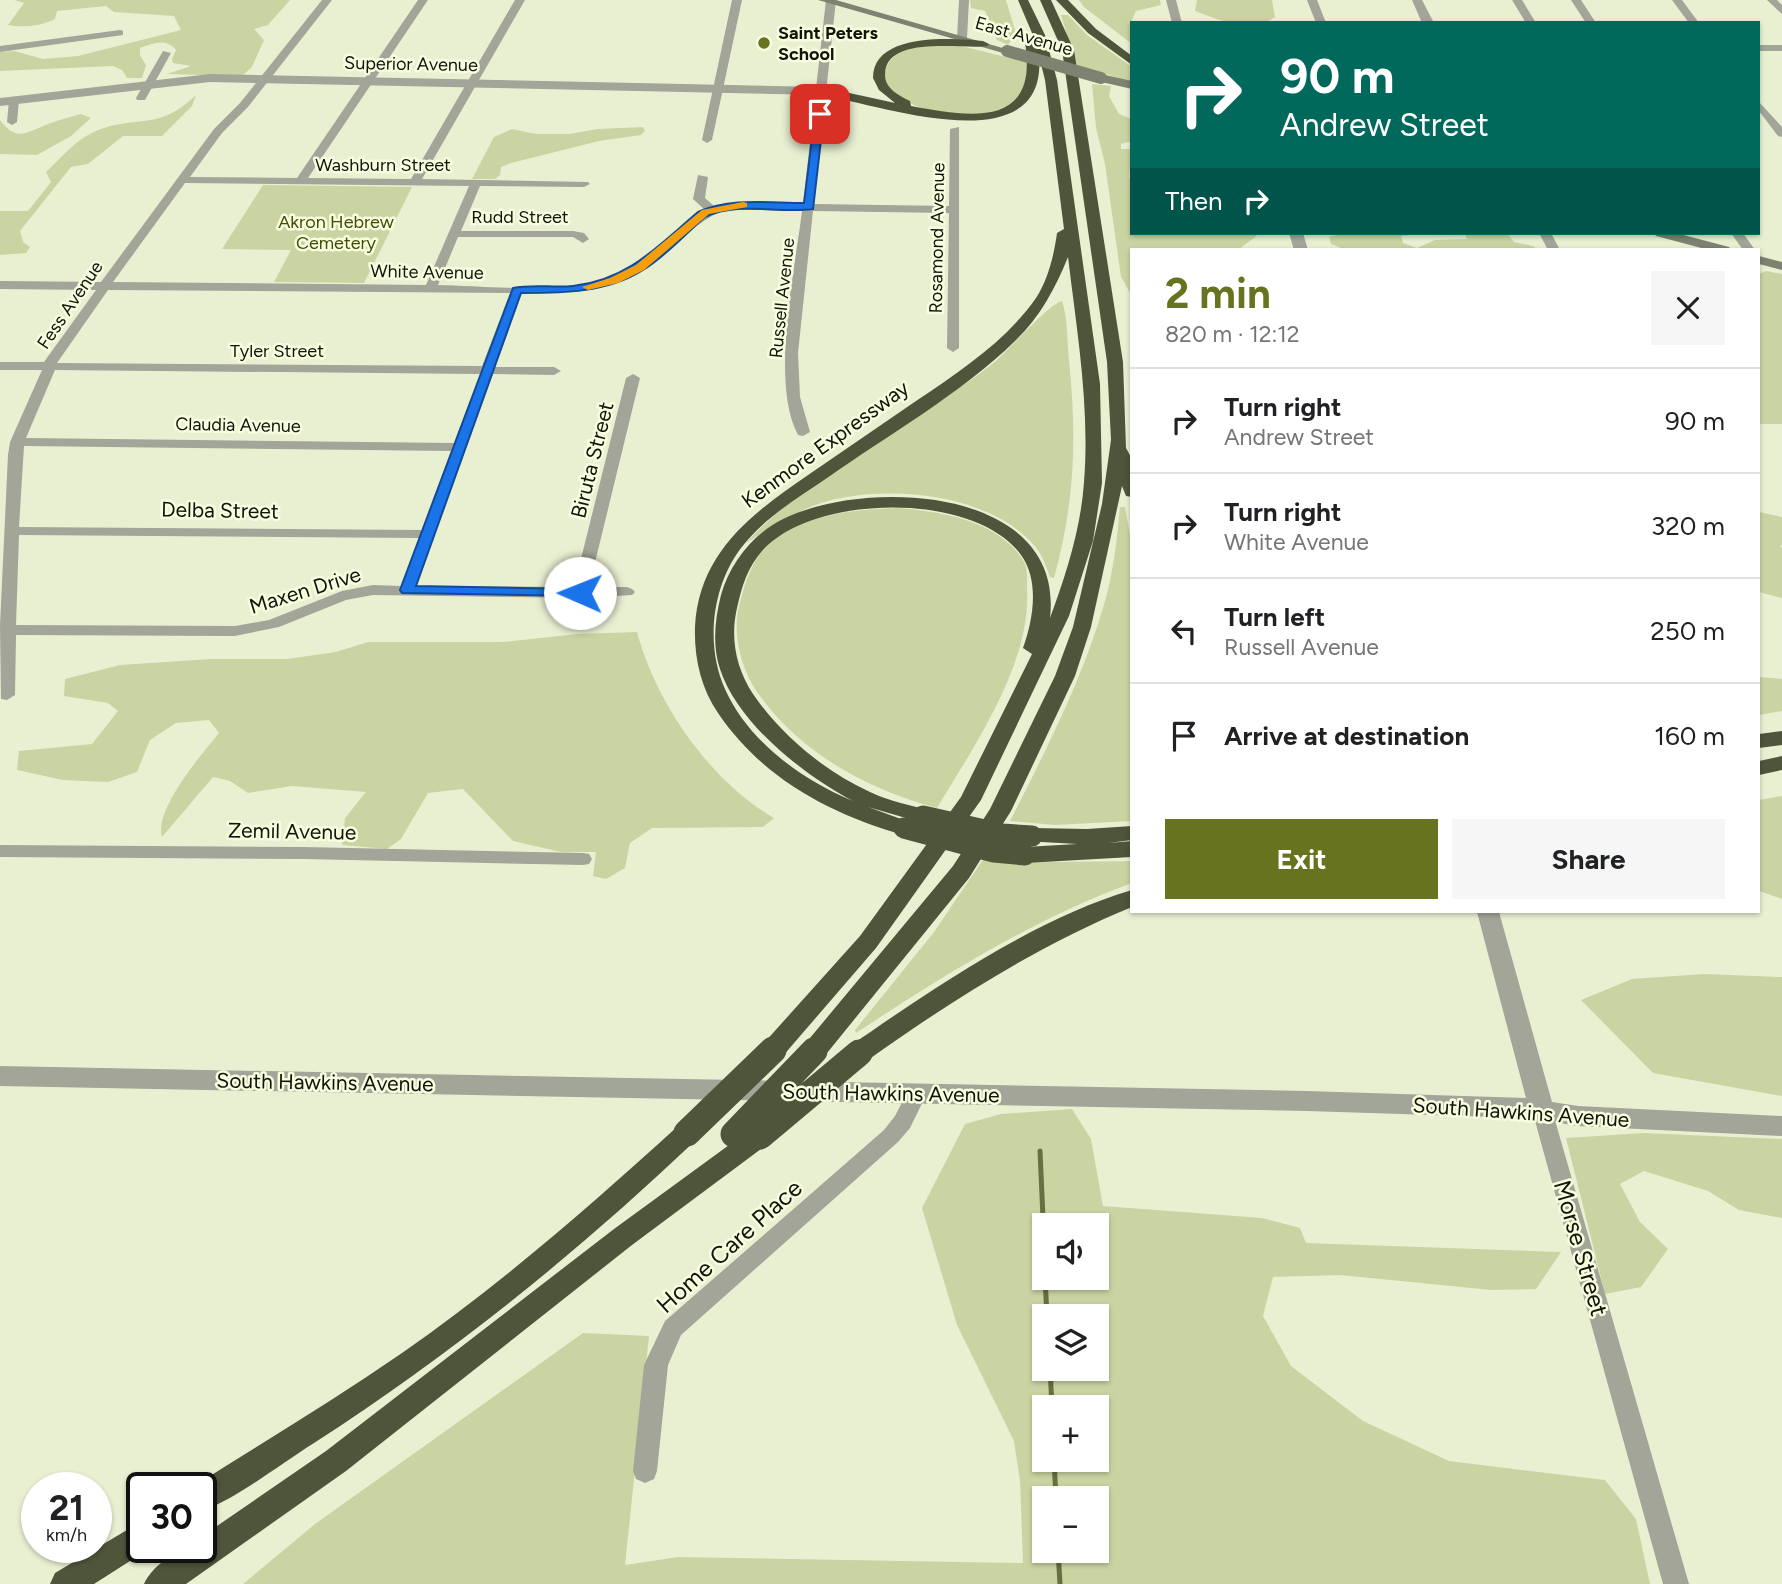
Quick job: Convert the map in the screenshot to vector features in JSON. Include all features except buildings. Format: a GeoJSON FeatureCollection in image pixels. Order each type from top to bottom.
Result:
{"type":"FeatureCollection","features":[{"type":"Feature","properties":{"kind":"highway"},"geometry":{"type":"LineString","coordinates":[[822,91],[944,116],[980,117],[1001,113],[1023,101],[1029,94],[1034,62],[1023,0]]}},
{"type":"Feature","properties":{"kind":"highway"},"geometry":{"type":"LineString","coordinates":[[217,1488],[423,1353],[528,1274],[626,1191],[773,1050],[875,932],[970,800],[1059,616],[1084,541],[1091,494],[1094,433],[1092,384],[1051,80],[1039,35],[1023,0]]}},
{"type":"Feature","properties":{"kind":"highway"},"geometry":{"type":"LineString","coordinates":[[747,1135],[961,872],[1000,811],[1039,735],[1065,676],[1085,617],[1111,504],[1119,440],[1115,362],[1068,50],[1046,0]]}},
{"type":"Feature","properties":{"kind":"highway"},"geometry":{"type":"LineString","coordinates":[[1062,0],[1092,31],[1130,60]]}},
{"type":"Feature","properties":{"kind":"highway"},"geometry":{"type":"LineString","coordinates":[[920,112],[889,94],[880,82],[879,70],[887,57],[900,49],[921,44],[983,44]]}},
{"type":"Feature","properties":{"kind":"highway","name":"Kenmore Expressway"},"geometry":{"type":"LineString","coordinates":[[913,822],[861,814],[785,772],[733,721],[708,668],[704,636],[705,612],[715,577],[726,557],[739,538],[766,512],[972,370],[1025,322],[1044,297],[1061,256],[1067,206]]}},
{"type":"Feature","properties":{"kind":"highway"},"geometry":{"type":"LineString","coordinates":[[1119,440],[1130,484]]}},
{"type":"Feature","properties":{"kind":"highway"},"geometry":{"type":"LineString","coordinates":[[991,754],[1040,631],[1041,586],[1033,558],[1022,544],[990,523],[953,509],[933,504],[892,501],[823,510],[802,517],[763,540],[748,555],[733,579],[726,608],[723,645],[730,674],[752,710],[782,741],[821,772],[913,822],[994,852],[1087,837],[1130,833]]}},
{"type":"Feature","properties":{"kind":"highway"},"geometry":{"type":"LineString","coordinates":[[1760,760],[1772,743]]}},
{"type":"Feature","properties":{"kind":"highway"},"geometry":{"type":"LineString","coordinates":[[1760,768],[1782,764]]}},
{"type":"Feature","properties":{"kind":"highway"},"geometry":{"type":"LineString","coordinates":[[1028,846],[1130,849]]}},
{"type":"Feature","properties":{"kind":"highway"},"geometry":{"type":"LineString","coordinates":[[160,1584],[336,1461],[623,1237],[747,1135],[859,1053],[989,967],[1045,937],[1130,899]]}},
{"type":"Feature","properties":{"kind":"highway"},"geometry":{"type":"LineString","coordinates":[[66,1584],[126,1546]]}},
{"type":"Feature","properties":{"kind":"main road","name":"East Avenue"},"geometry":{"type":"LineString","coordinates":[[829,1],[1130,85]]}},
{"type":"Feature","properties":{"kind":"main road"},"geometry":{"type":"LineString","coordinates":[[1671,235],[1717,248]]}},
{"type":"Feature","properties":{"kind":"main road"},"geometry":{"type":"LineString","coordinates":[[1760,260],[1782,266]]}},
{"type":"Feature","properties":{"kind":"street","name":"Fess Avenue"},"geometry":{"type":"LineString","coordinates":[[7,695],[4,630],[17,442],[54,355],[218,131],[265,79],[327,0]]}},
{"type":"Feature","properties":{"kind":"street"},"geometry":{"type":"LineString","coordinates":[[300,181],[424,0]]}},
{"type":"Feature","properties":{"kind":"street"},"geometry":{"type":"LineString","coordinates":[[415,182],[520,0]]}},
{"type":"Feature","properties":{"kind":"street"},"geometry":{"type":"LineString","coordinates":[[706,139],[737,0]]}},
{"type":"Feature","properties":{"kind":"street"},"geometry":{"type":"LineString","coordinates":[[962,38],[964,0]]}},
{"type":"Feature","properties":{"kind":"street"},"geometry":{"type":"LineString","coordinates":[[1171,0],[1176,21]]}},
{"type":"Feature","properties":{"kind":"street"},"geometry":{"type":"LineString","coordinates":[[1312,0],[1320,21]]}},
{"type":"Feature","properties":{"kind":"street"},"geometry":{"type":"LineString","coordinates":[[1417,0],[1428,21]]}},
{"type":"Feature","properties":{"kind":"street"},"geometry":{"type":"LineString","coordinates":[[1517,0],[1530,21]]}},
{"type":"Feature","properties":{"kind":"street"},"geometry":{"type":"LineString","coordinates":[[1576,0],[1590,21]]}},
{"type":"Feature","properties":{"kind":"street"},"geometry":{"type":"LineString","coordinates":[[1677,0],[1693,21]]}},
{"type":"Feature","properties":{"kind":"street"},"geometry":{"type":"LineString","coordinates":[[1772,0],[1782,11]]}},
{"type":"Feature","properties":{"kind":"street","name":"Russell Avenue"},"geometry":{"type":"LineString","coordinates":[[803,432],[793,397],[792,364],[822,91],[829,1]]}},
{"type":"Feature","properties":{"kind":"street"},"geometry":{"type":"LineString","coordinates":[[0,49],[120,33]]}},
{"type":"Feature","properties":{"kind":"street"},"geometry":{"type":"LineString","coordinates":[[1760,48],[1782,48]]}},
{"type":"Feature","properties":{"kind":"street"},"geometry":{"type":"LineString","coordinates":[[141,98],[156,73],[159,61],[166,53]]}},
{"type":"Feature","properties":{"kind":"street","name":"Superior Avenue"},"geometry":{"type":"LineString","coordinates":[[0,102],[210,78],[822,91]]}},
{"type":"Feature","properties":{"kind":"street"},"geometry":{"type":"LineString","coordinates":[[12,122],[14,100]]}},
{"type":"Feature","properties":{"kind":"street"},"geometry":{"type":"LineString","coordinates":[[1760,106],[1782,134]]}},
{"type":"Feature","properties":{"kind":"street","name":"Rosamond Avenue"},"geometry":{"type":"LineString","coordinates":[[953,348],[955,129]]}},
{"type":"Feature","properties":{"kind":"street"},"geometry":{"type":"LineString","coordinates":[[702,177],[699,199],[712,210]]}},
{"type":"Feature","properties":{"kind":"street","name":"Washburn Street"},"geometry":{"type":"LineString","coordinates":[[182,180],[584,184]]}},
{"type":"Feature","properties":{"kind":"street"},"geometry":{"type":"LineString","coordinates":[[430,289],[476,183]]}},
{"type":"Feature","properties":{"kind":"street","name":"White Avenue"},"geometry":{"type":"LineString","coordinates":[[0,285],[574,289],[614,281],[640,268],[694,220],[712,210],[741,205],[954,210]]}},
{"type":"Feature","properties":{"kind":"street","name":"Rudd Street"},"geometry":{"type":"LineString","coordinates":[[454,234],[573,234],[580,235],[583,239]]}},
{"type":"Feature","properties":{"kind":"street"},"geometry":{"type":"LineString","coordinates":[[407,590],[517,290]]}},
{"type":"Feature","properties":{"kind":"street","name":"Tyler Street"},"geometry":{"type":"LineString","coordinates":[[0,366],[554,371]]}},
{"type":"Feature","properties":{"kind":"street","name":"Biruta Street"},"geometry":{"type":"LineString","coordinates":[[580,593],[633,378]]}},
{"type":"Feature","properties":{"kind":"street","name":"Claudia Avenue"},"geometry":{"type":"LineString","coordinates":[[17,442],[459,447]]}},
{"type":"Feature","properties":{"kind":"street","name":"Delba Street"},"geometry":{"type":"LineString","coordinates":[[12,531],[427,534]]}},
{"type":"Feature","properties":{"kind":"street","name":"Maxen Drive"},"geometry":{"type":"LineString","coordinates":[[4,630],[235,631],[283,621],[357,593],[407,590],[627,592]]}},
{"type":"Feature","properties":{"kind":"street","name":"Zemil Avenue"},"geometry":{"type":"LineString","coordinates":[[0,851],[583,859]]}},
{"type":"Feature","properties":{"kind":"street","name":"Morse Street"},"geometry":{"type":"LineString","coordinates":[[1488,913],[1676,1584]]}},
{"type":"Feature","properties":{"kind":"street","name":"South Hawkins Avenue"},"geometry":{"type":"LineString","coordinates":[[0,1076],[1307,1101],[1542,1110],[1629,1119],[1782,1126]]}},
{"type":"Feature","properties":{"kind":"street","name":"Home Care Place"},"geometry":{"type":"LineString","coordinates":[[645,1471],[656,1364],[673,1328],[891,1136],[903,1122],[916,1093]]}},
{"type":"Feature","properties":{"kind":"green space"},"geometry":{"type":"Polygon","coordinates":[[[14,0],[290,0],[268,25],[254,29],[264,40],[252,67],[242,76],[167,74],[191,66],[173,63],[176,50],[168,44],[160,43],[140,48],[140,55],[146,65],[142,78],[127,78],[122,70],[113,66],[0,71],[0,52],[14,51],[43,59],[78,56],[181,30],[174,16],[114,12],[106,6],[57,11],[55,19],[50,21],[32,26],[14,26],[8,25],[24,3],[14,0]]]}},
{"type":"Feature","properties":{"kind":"green space"},"geometry":{"type":"Polygon","coordinates":[[[970,0],[1006,0],[1018,40],[1013,38],[1008,45],[997,40],[985,11],[971,8],[970,0]]]}},
{"type":"Feature","properties":{"kind":"green space"},"geometry":{"type":"Polygon","coordinates":[[[1079,0],[1160,0],[1161,5],[1136,11],[1130,21],[1130,42],[1084,7],[1079,0]]]}},
{"type":"Feature","properties":{"kind":"green space"},"geometry":{"type":"Polygon","coordinates":[[[1197,0],[1272,0],[1275,17],[1268,21],[1224,21],[1195,11],[1197,0]]]}},
{"type":"Feature","properties":{"kind":"green space"},"geometry":{"type":"Polygon","coordinates":[[[1061,15],[1068,15],[1087,35],[1130,66],[1130,81],[1076,65],[1061,15]]]}},
{"type":"Feature","properties":{"kind":"green space"},"geometry":{"type":"Polygon","coordinates":[[[953,44],[1030,63],[1024,91],[1018,99],[1005,107],[974,115],[940,113],[909,103],[884,83],[886,70],[898,54],[918,47],[953,44]]]}},
{"type":"Feature","properties":{"kind":"green space"},"geometry":{"type":"Polygon","coordinates":[[[1092,84],[1111,86],[1109,96],[1119,114],[1130,118],[1130,142],[1121,144],[1121,149],[1130,149],[1130,235],[1257,235],[1241,248],[1130,248],[1130,293],[1121,277],[1105,164],[1096,128],[1092,84]]]}},
{"type":"Feature","properties":{"kind":"green space"},"geometry":{"type":"Polygon","coordinates":[[[196,95],[192,106],[162,136],[123,136],[88,164],[71,167],[20,231],[23,242],[30,247],[26,253],[0,255],[0,211],[28,211],[51,182],[46,172],[75,144],[96,131],[111,126],[170,114],[196,95]]]}},
{"type":"Feature","properties":{"kind":"green space"},"geometry":{"type":"Polygon","coordinates":[[[81,114],[91,118],[71,136],[37,155],[0,154],[0,120],[12,131],[22,134],[81,114]]]}},
{"type":"Feature","properties":{"kind":"green space"},"geometry":{"type":"Polygon","coordinates":[[[643,127],[645,131],[641,135],[599,141],[511,163],[501,167],[500,175],[495,179],[472,179],[494,137],[512,129],[536,134],[569,134],[598,129],[643,127]]]}},
{"type":"Feature","properties":{"kind":"green space","name":"Akron Hebrew Cemetery"},"geometry":{"type":"Polygon","coordinates":[[[263,185],[412,187],[364,283],[274,282],[291,250],[222,249],[263,185]]]}},
{"type":"Feature","properties":{"kind":"green space"},"geometry":{"type":"Polygon","coordinates":[[[1409,235],[1401,236],[1403,243],[1417,248],[1341,248],[1331,244],[1329,237],[1409,235]]]}},
{"type":"Feature","properties":{"kind":"green space"},"geometry":{"type":"Polygon","coordinates":[[[1466,235],[1509,235],[1514,242],[1536,248],[1417,248],[1435,240],[1467,239],[1466,235]]]}},
{"type":"Feature","properties":{"kind":"green space"},"geometry":{"type":"Polygon","coordinates":[[[1766,271],[1782,274],[1782,424],[1760,424],[1760,274],[1766,271]]]}},
{"type":"Feature","properties":{"kind":"green space"},"geometry":{"type":"Polygon","coordinates":[[[1062,301],[1072,389],[1073,443],[1070,496],[1054,578],[1050,577],[1036,547],[1013,527],[989,513],[962,503],[933,497],[874,494],[821,503],[773,526],[746,543],[800,494],[831,471],[991,365],[1047,311],[1062,301]]]}},
{"type":"Feature","properties":{"kind":"green space"},"geometry":{"type":"Polygon","coordinates":[[[1120,507],[1125,507],[1130,536],[1130,821],[1055,825],[1010,821],[1084,663],[1103,608],[1116,545],[1120,507]]]}},
{"type":"Feature","properties":{"kind":"green space"},"geometry":{"type":"Polygon","coordinates":[[[900,508],[952,516],[986,528],[1014,548],[1027,571],[1026,616],[1010,674],[983,731],[937,808],[860,779],[836,766],[793,733],[774,714],[751,683],[742,662],[737,639],[737,617],[748,578],[757,558],[775,539],[791,529],[826,516],[900,508]]]}},
{"type":"Feature","properties":{"kind":"green space"},"geometry":{"type":"Polygon","coordinates":[[[1760,512],[1782,517],[1782,598],[1760,592],[1760,512]]]}},
{"type":"Feature","properties":{"kind":"green space"},"geometry":{"type":"Polygon","coordinates":[[[637,632],[657,686],[689,738],[728,783],[774,818],[763,827],[652,828],[630,843],[625,868],[606,879],[593,876],[596,852],[561,852],[513,841],[463,789],[428,793],[401,839],[387,849],[342,845],[345,818],[366,792],[292,786],[248,793],[230,781],[213,777],[162,837],[161,825],[172,797],[219,733],[209,720],[176,723],[150,740],[137,772],[108,782],[63,780],[17,770],[19,751],[92,744],[118,711],[108,703],[64,696],[65,679],[120,665],[211,659],[287,659],[336,652],[368,642],[503,642],[578,634],[637,632]]]}},
{"type":"Feature","properties":{"kind":"green space"},"geometry":{"type":"Polygon","coordinates":[[[1760,677],[1782,679],[1782,711],[1760,715],[1760,677]]]}},
{"type":"Feature","properties":{"kind":"green space"},"geometry":{"type":"Polygon","coordinates":[[[1782,796],[1782,899],[1760,891],[1760,800],[1782,796]]]}},
{"type":"Feature","properties":{"kind":"green space"},"geometry":{"type":"Polygon","coordinates":[[[984,858],[1057,862],[1130,861],[1130,884],[1060,913],[990,950],[856,1033],[855,1030],[934,932],[984,858]]]}},
{"type":"Feature","properties":{"kind":"green space"},"geometry":{"type":"Polygon","coordinates":[[[1704,974],[1782,977],[1782,1096],[1653,1073],[1581,1000],[1632,979],[1704,974]]]}},
{"type":"Feature","properties":{"kind":"green space"},"geometry":{"type":"Polygon","coordinates":[[[1072,1109],[1091,1139],[1103,1206],[1262,1218],[1300,1228],[1306,1243],[1561,1252],[1536,1289],[1491,1290],[1340,1275],[1273,1277],[1263,1316],[1291,1366],[1363,1421],[1449,1461],[1605,1480],[1636,1519],[1650,1584],[243,1584],[315,1524],[583,1333],[649,1336],[625,1565],[678,1557],[1023,1563],[1020,1481],[1014,1441],[957,1325],[922,1208],[965,1124],[1001,1114],[1072,1109]]]}},
{"type":"Feature","properties":{"kind":"green space"},"geometry":{"type":"Polygon","coordinates":[[[1643,1133],[1782,1139],[1782,1218],[1739,1210],[1708,1191],[1644,1171],[1620,1184],[1640,1222],[1668,1249],[1641,1287],[1605,1294],[1566,1138],[1643,1133]]]}},
{"type":"Feature","properties":{"kind":"waterway"},"geometry":{"type":"LineString","coordinates":[[1040,1151],[1043,1213]]}},
{"type":"Feature","properties":{"kind":"waterway"},"geometry":{"type":"LineString","coordinates":[[1046,1290],[1046,1304]]}},
{"type":"Feature","properties":{"kind":"waterway"},"geometry":{"type":"LineString","coordinates":[[1051,1381],[1051,1395]]}},
{"type":"Feature","properties":{"kind":"waterway"},"geometry":{"type":"LineString","coordinates":[[1055,1472],[1055,1486]]}},
{"type":"Feature","properties":{"kind":"waterway"},"geometry":{"type":"LineString","coordinates":[[1059,1563],[1060,1584]]}},
{"type":"Feature","properties":{"kind":"slow traffic"},"geometry":{"type":"LineString","coordinates":[[588,287],[614,281],[640,268],[706,212],[726,206],[743,205]]}},
{"type":"Feature","properties":{"kind":"place","name":"Saint Peters School"},"geometry":{"type":"Point","coordinates":[764,43]}},
{"type":"Feature","properties":{"kind":"route"},"geometry":{"type":"LineString","coordinates":[[580,593],[407,590],[517,290],[574,289],[614,281],[640,268],[706,212],[726,206],[809,207],[820,114]]}}]}
